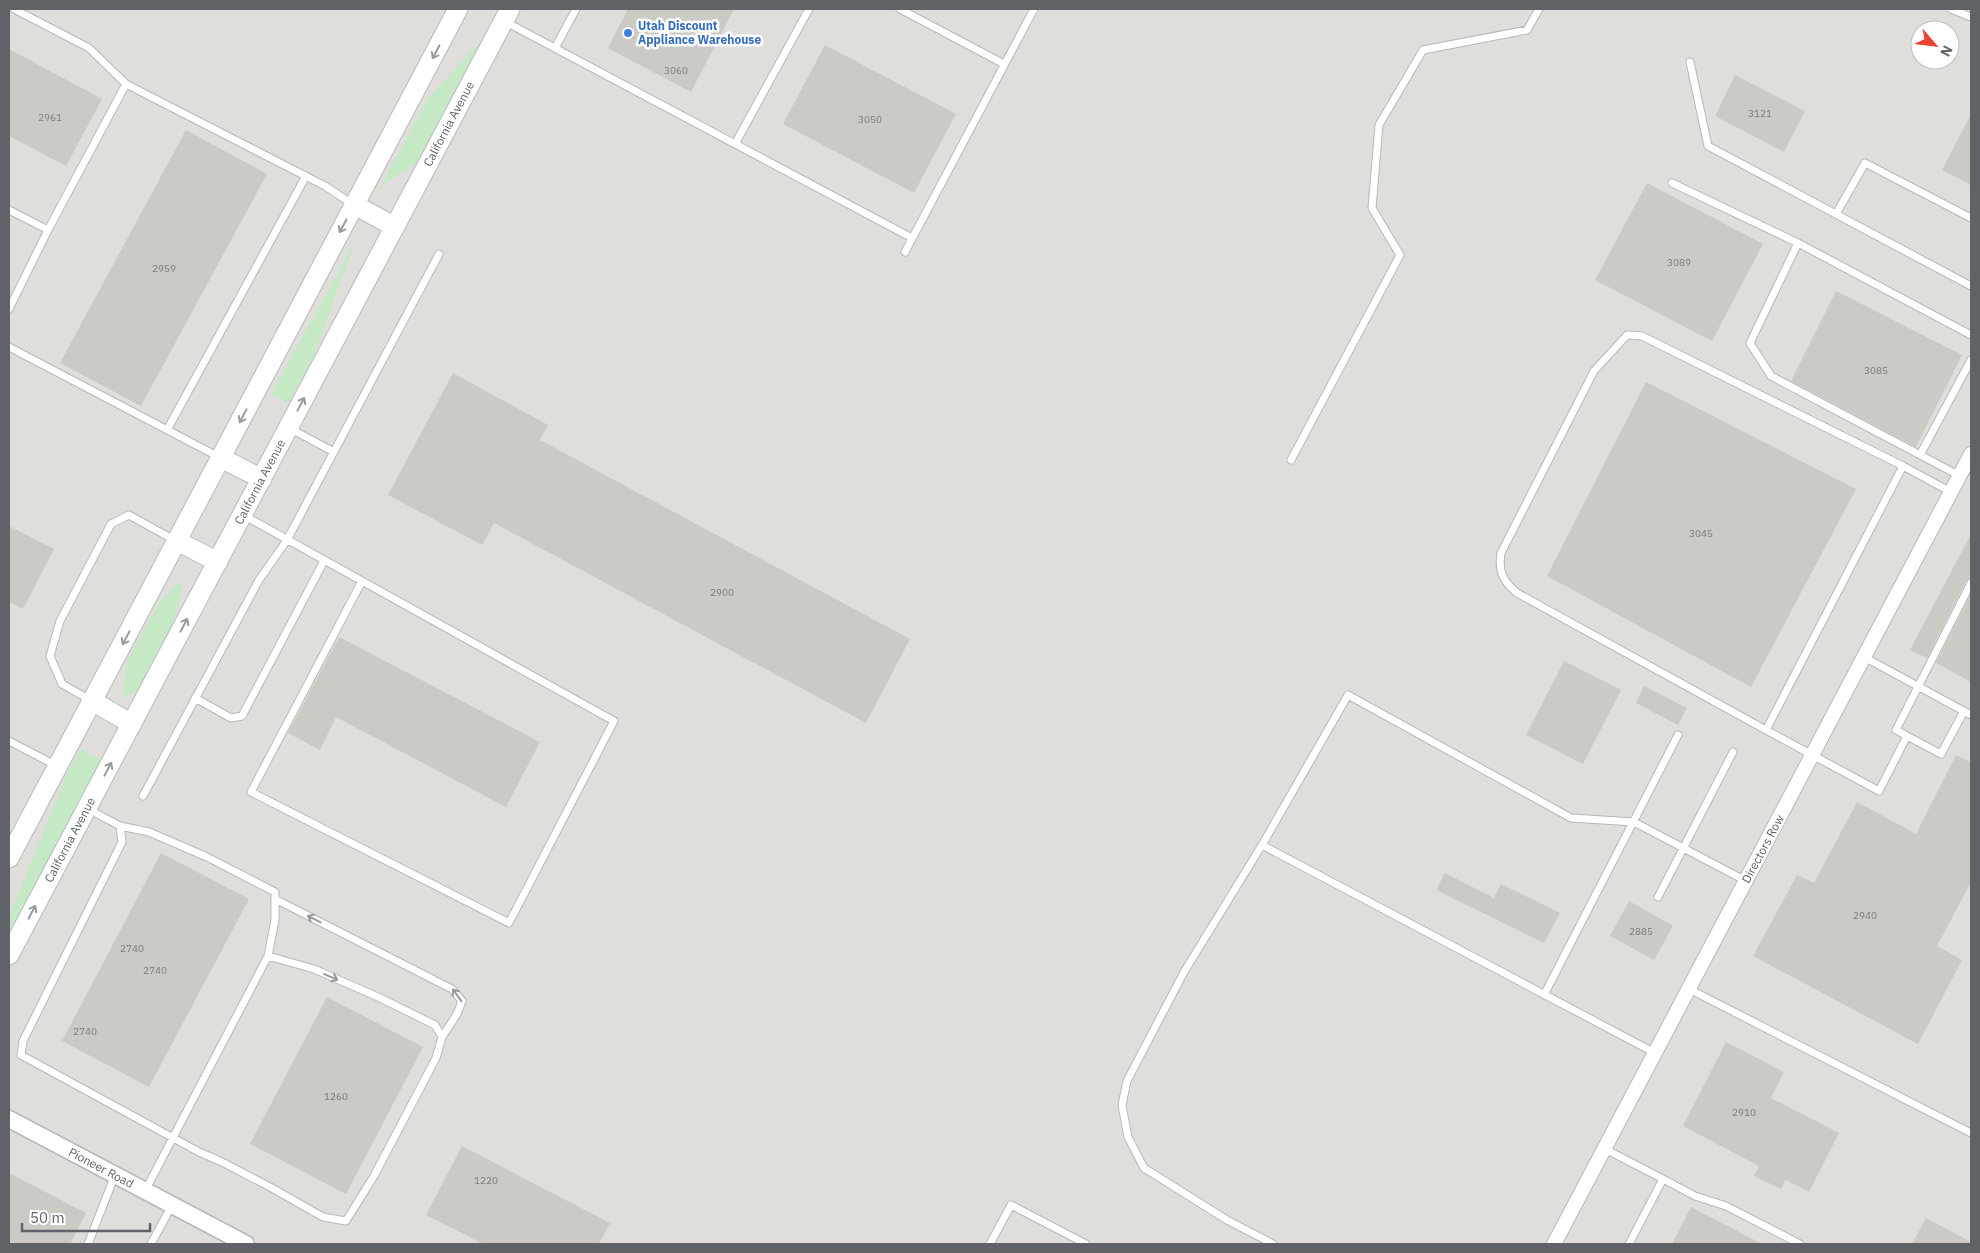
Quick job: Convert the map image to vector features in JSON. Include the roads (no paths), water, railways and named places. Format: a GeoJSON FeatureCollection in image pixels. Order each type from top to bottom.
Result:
{"type":"FeatureCollection","features":[{"type":"Feature","properties":{"kind":"main road"},"geometry":{"type":"LineString","coordinates":[[9,858],[458,9]]}},
{"type":"Feature","properties":{"kind":"main road","name":"California Avenue"},"geometry":{"type":"LineString","coordinates":[[9,955],[507,15]]}},
{"type":"Feature","properties":{"kind":"main road"},"geometry":{"type":"LineString","coordinates":[[355,205],[395,226]]}},
{"type":"Feature","properties":{"kind":"main road"},"geometry":{"type":"LineString","coordinates":[[220,458],[262,479]]}},
{"type":"Feature","properties":{"kind":"main road"},"geometry":{"type":"LineString","coordinates":[[177,541],[218,562]]}},
{"type":"Feature","properties":{"kind":"main road"},"geometry":{"type":"LineString","coordinates":[[92,701],[132,724]]}},
{"type":"Feature","properties":{"kind":"street","name":"Directors Row"},"geometry":{"type":"LineString","coordinates":[[1554,1244],[1971,454]]}},
{"type":"Feature","properties":{"kind":"street","name":"Pioneer Road"},"geometry":{"type":"LineString","coordinates":[[9,1119],[246,1244]]}},
{"type":"Feature","properties":{"kind":"lane"},"geometry":{"type":"LineString","coordinates":[[14,9],[89,48],[126,84],[306,176],[355,205]]}},
{"type":"Feature","properties":{"kind":"lane"},"geometry":{"type":"LineString","coordinates":[[555,48],[576,9]]}},
{"type":"Feature","properties":{"kind":"lane"},"geometry":{"type":"LineString","coordinates":[[735,144],[809,9]]}},
{"type":"Feature","properties":{"kind":"lane"},"geometry":{"type":"LineString","coordinates":[[900,9],[1004,64]]}},
{"type":"Feature","properties":{"kind":"lane"},"geometry":{"type":"LineString","coordinates":[[905,252],[1034,9]]}},
{"type":"Feature","properties":{"kind":"lane"},"geometry":{"type":"LineString","coordinates":[[1291,460],[1400,255],[1372,208],[1379,125],[1423,50],[1527,30],[1538,9]]}},
{"type":"Feature","properties":{"kind":"lane"},"geometry":{"type":"LineString","coordinates":[[1951,9],[1971,17]]}},
{"type":"Feature","properties":{"kind":"lane"},"geometry":{"type":"LineString","coordinates":[[507,15],[555,48],[912,238]]}},
{"type":"Feature","properties":{"kind":"lane"},"geometry":{"type":"LineString","coordinates":[[1690,62],[1708,146],[1971,286]]}},
{"type":"Feature","properties":{"kind":"lane"},"geometry":{"type":"LineString","coordinates":[[9,308],[48,230],[126,84]]}},
{"type":"Feature","properties":{"kind":"lane"},"geometry":{"type":"LineString","coordinates":[[1836,214],[1865,164],[1971,218]]}},
{"type":"Feature","properties":{"kind":"lane"},"geometry":{"type":"LineString","coordinates":[[167,430],[306,176]]}},
{"type":"Feature","properties":{"kind":"lane"},"geometry":{"type":"LineString","coordinates":[[1672,183],[1798,243],[1971,335]]}},
{"type":"Feature","properties":{"kind":"lane"},"geometry":{"type":"LineString","coordinates":[[9,210],[48,230]]}},
{"type":"Feature","properties":{"kind":"lane"},"geometry":{"type":"LineString","coordinates":[[1798,243],[1750,343],[1771,376],[1960,476]]}},
{"type":"Feature","properties":{"kind":"lane"},"geometry":{"type":"LineString","coordinates":[[143,796],[259,580],[287,540],[439,254]]}},
{"type":"Feature","properties":{"kind":"lane"},"geometry":{"type":"LineString","coordinates":[[1907,736],[1879,791],[1517,593],[1506,584],[1501,575],[1501,553],[1594,371],[1627,335],[1642,336],[1903,466],[1951,492]]}},
{"type":"Feature","properties":{"kind":"lane"},"geometry":{"type":"LineString","coordinates":[[9,347],[220,458]]}},
{"type":"Feature","properties":{"kind":"lane"},"geometry":{"type":"LineString","coordinates":[[1920,456],[1971,360]]}},
{"type":"Feature","properties":{"kind":"lane"},"geometry":{"type":"LineString","coordinates":[[289,428],[334,452]]}},
{"type":"Feature","properties":{"kind":"lane"},"geometry":{"type":"LineString","coordinates":[[1766,730],[1903,466]]}},
{"type":"Feature","properties":{"kind":"lane"},"geometry":{"type":"LineString","coordinates":[[92,701],[62,684],[50,656],[60,620],[112,524],[129,515],[177,541]]}},
{"type":"Feature","properties":{"kind":"lane"},"geometry":{"type":"LineString","coordinates":[[243,515],[287,540],[362,581],[614,721],[509,923],[251,792],[362,581]]}},
{"type":"Feature","properties":{"kind":"lane"},"geometry":{"type":"LineString","coordinates":[[195,698],[231,718],[242,716],[324,560]]}},
{"type":"Feature","properties":{"kind":"lane"},"geometry":{"type":"LineString","coordinates":[[1964,710],[1941,754],[1896,730],[1971,583]]}},
{"type":"Feature","properties":{"kind":"lane"},"geometry":{"type":"LineString","coordinates":[[1864,657],[1971,715]]}},
{"type":"Feature","properties":{"kind":"lane"},"geometry":{"type":"LineString","coordinates":[[1273,1244],[1227,1220],[1144,1168],[1128,1137],[1122,1105],[1127,1081],[1184,972],[1262,845],[1348,695],[1570,818],[1634,822],[1746,881]]}},
{"type":"Feature","properties":{"kind":"lane"},"geometry":{"type":"LineString","coordinates":[[1544,995],[1678,735]]}},
{"type":"Feature","properties":{"kind":"lane"},"geometry":{"type":"LineString","coordinates":[[9,741],[58,766]]}},
{"type":"Feature","properties":{"kind":"lane"},"geometry":{"type":"LineString","coordinates":[[1658,897],[1733,752]]}},
{"type":"Feature","properties":{"kind":"lane"},"geometry":{"type":"LineString","coordinates":[[87,809],[120,826],[149,832],[275,892],[274,920],[268,956],[145,1191]]}},
{"type":"Feature","properties":{"kind":"lane"},"geometry":{"type":"LineString","coordinates":[[120,826],[122,842],[23,1041],[21,1055],[199,1152],[270,1187],[322,1217],[346,1221],[374,1176],[436,1058],[442,1037],[457,1014],[462,1001],[452,989],[275,899]]}},
{"type":"Feature","properties":{"kind":"lane"},"geometry":{"type":"LineString","coordinates":[[1262,845],[1655,1053]]}},
{"type":"Feature","properties":{"kind":"lane"},"geometry":{"type":"LineString","coordinates":[[268,956],[314,969],[378,997],[435,1026],[442,1037]]}},
{"type":"Feature","properties":{"kind":"lane"},"geometry":{"type":"LineString","coordinates":[[1689,988],[1971,1133]]}},
{"type":"Feature","properties":{"kind":"lane"},"geometry":{"type":"LineString","coordinates":[[1605,1149],[1696,1196],[1726,1206],[1800,1244]]}},
{"type":"Feature","properties":{"kind":"lane"},"geometry":{"type":"LineString","coordinates":[[89,1244],[115,1175]]}},
{"type":"Feature","properties":{"kind":"lane"},"geometry":{"type":"LineString","coordinates":[[1629,1244],[1663,1179]]}},
{"type":"Feature","properties":{"kind":"lane"},"geometry":{"type":"LineString","coordinates":[[151,1244],[172,1205]]}},
{"type":"Feature","properties":{"kind":"lane"},"geometry":{"type":"LineString","coordinates":[[990,1244],[1011,1205],[1086,1244]]}},
{"type":"Feature","properties":{"kind":"place","name":"Utah Discount Appliance Warehouse"},"geometry":{"type":"Point","coordinates":[628,33]}}]}
